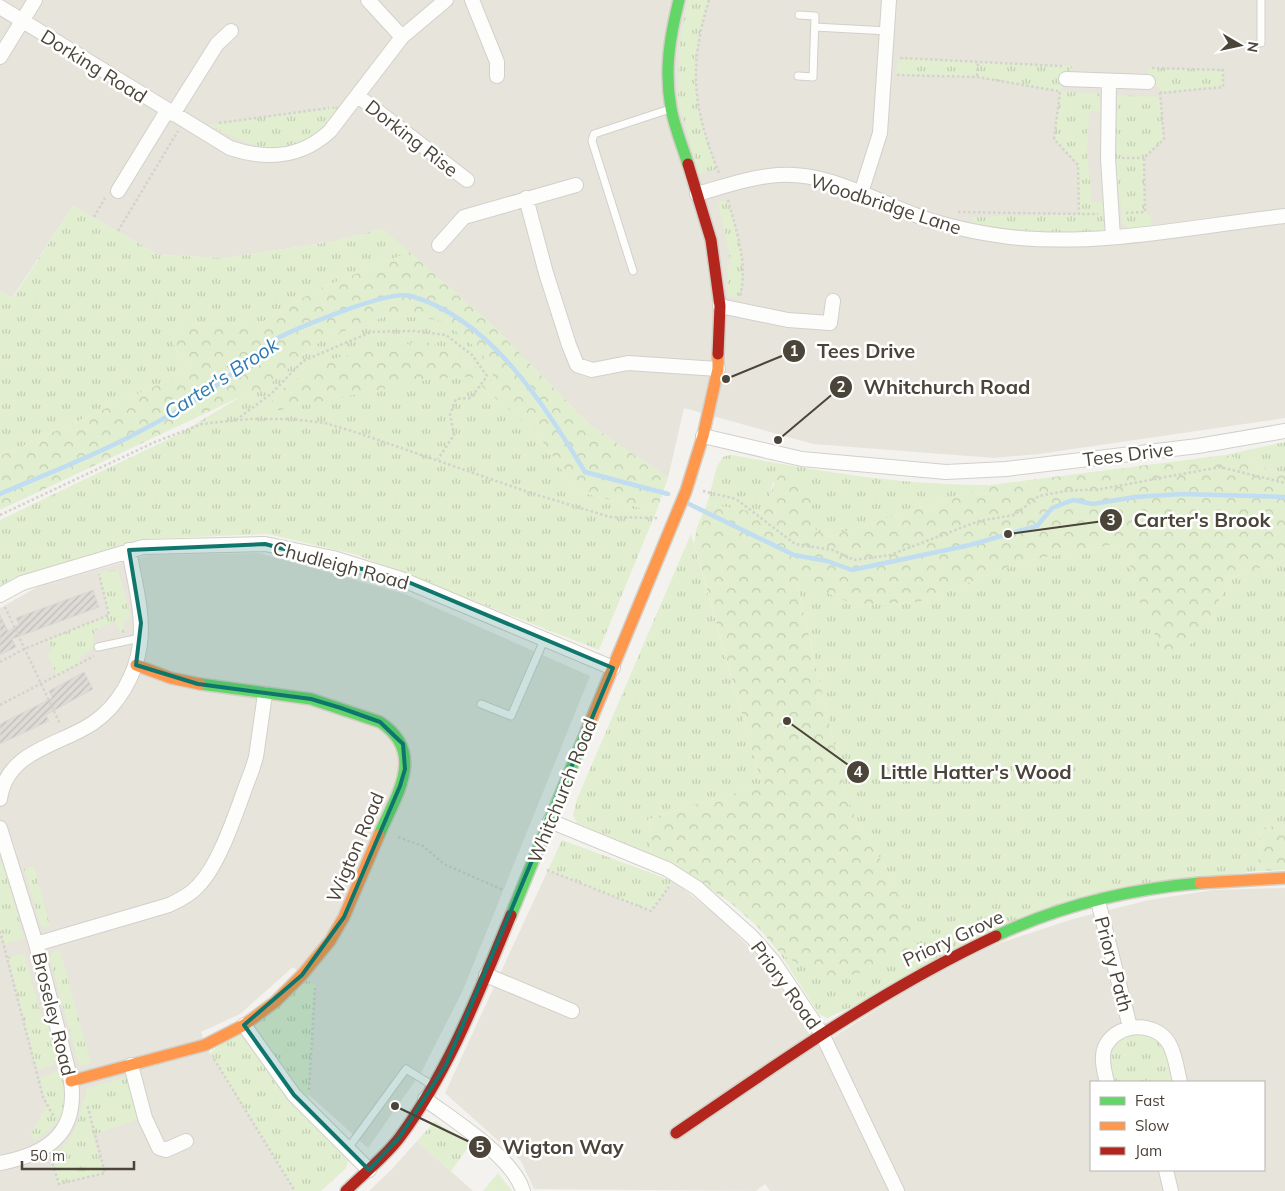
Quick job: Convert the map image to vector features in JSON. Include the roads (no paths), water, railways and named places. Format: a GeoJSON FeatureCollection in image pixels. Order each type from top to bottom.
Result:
{"type":"FeatureCollection","features":[{"type":"Feature","properties":{"kind":"street"},"geometry":{"type":"LineString","coordinates":[[22,21],[35,0]]}},
{"type":"Feature","properties":{"kind":"street"},"geometry":{"type":"LineString","coordinates":[[368,0],[402,37]]}},
{"type":"Feature","properties":{"kind":"street","name":"Dorking Road"},"geometry":{"type":"LineString","coordinates":[[0,7],[230,148],[253,154],[277,156],[290,154],[318,142],[330,132],[402,37],[446,0]]}},
{"type":"Feature","properties":{"kind":"street"},"geometry":{"type":"LineString","coordinates":[[472,0],[497,62],[497,76]]}},
{"type":"Feature","properties":{"kind":"street","name":"Whitchurch Road"},"geometry":{"type":"LineString","coordinates":[[346,1191],[399,1138],[434,1086],[467,1021],[678,512],[691,490],[718,369],[720,306],[711,240],[671,109],[667,75],[670,37],[678,0]]}},
{"type":"Feature","properties":{"kind":"street"},"geometry":{"type":"LineString","coordinates":[[861,193],[880,133],[886,74],[890,0]]}},
{"type":"Feature","properties":{"kind":"street","name":"Dorking Road"},"geometry":{"type":"LineString","coordinates":[[0,57],[22,21]]}},
{"type":"Feature","properties":{"kind":"street"},"geometry":{"type":"LineString","coordinates":[[174,115],[217,44],[231,31]]}},
{"type":"Feature","properties":{"kind":"street"},"geometry":{"type":"LineString","coordinates":[[1064,73],[1109,80],[1148,75]]}},
{"type":"Feature","properties":{"kind":"street"},"geometry":{"type":"LineString","coordinates":[[1109,80],[1108,158],[1113,236]]}},
{"type":"Feature","properties":{"kind":"street","name":"Dorking Rise"},"geometry":{"type":"LineString","coordinates":[[354,100],[467,180]]}},
{"type":"Feature","properties":{"kind":"street","name":"Dorking Road"},"geometry":{"type":"LineString","coordinates":[[118,191],[174,115]]}},
{"type":"Feature","properties":{"kind":"street","name":"Woodbridge Lane"},"geometry":{"type":"LineString","coordinates":[[697,194],[724,186],[778,175],[800,176],[832,183],[918,216],[966,231],[1039,240],[1079,240],[1285,216]]}},
{"type":"Feature","properties":{"kind":"street"},"geometry":{"type":"LineString","coordinates":[[439,245],[464,217],[576,185]]}},
{"type":"Feature","properties":{"kind":"street"},"geometry":{"type":"LineString","coordinates":[[526,198],[546,273],[577,365],[592,370],[628,363],[718,369]]}},
{"type":"Feature","properties":{"kind":"street"},"geometry":{"type":"LineString","coordinates":[[720,306],[788,320],[830,323],[834,301]]}},
{"type":"Feature","properties":{"kind":"street","name":"Tees Drive"},"geometry":{"type":"LineString","coordinates":[[703,436],[802,460],[946,472],[1006,469],[1198,446],[1285,431]]}},
{"type":"Feature","properties":{"kind":"street","name":"Chudleigh Road"},"geometry":{"type":"LineString","coordinates":[[2,600],[22,583],[142,547],[266,544],[333,558],[401,578],[613,668]]}},
{"type":"Feature","properties":{"kind":"street"},"geometry":{"type":"LineString","coordinates":[[0,799],[4,784],[22,760],[92,724],[114,704],[136,665],[141,623],[129,550]]}},
{"type":"Feature","properties":{"kind":"street","name":"Wigton Road"},"geometry":{"type":"LineString","coordinates":[[71,1080],[205,1045],[244,1024],[275,1002],[302,975],[330,942],[344,917],[405,769],[403,744],[397,736],[380,722],[311,699],[198,684],[171,678],[136,665]]}},
{"type":"Feature","properties":{"kind":"street"},"geometry":{"type":"LineString","coordinates":[[36,944],[169,905],[199,886],[210,870],[252,770],[256,757],[265,694]]}},
{"type":"Feature","properties":{"kind":"street","name":"Priory Road"},"geometry":{"type":"LineString","coordinates":[[550,821],[667,869],[697,888],[752,937],[773,961],[822,1034],[897,1191]]}},
{"type":"Feature","properties":{"kind":"street","name":"Broseley Road"},"geometry":{"type":"LineString","coordinates":[[0,828],[36,944],[71,1080],[72,1110],[62,1132],[47,1147],[0,1163]]}},
{"type":"Feature","properties":{"kind":"street","name":"Priory Grove"},"geometry":{"type":"LineString","coordinates":[[676,1132],[901,982],[951,955],[998,934],[1068,909],[1130,892],[1195,884],[1285,878]]}},
{"type":"Feature","properties":{"kind":"street","name":"Priory Path"},"geometry":{"type":"LineString","coordinates":[[1098,901],[1130,1027]]}},
{"type":"Feature","properties":{"kind":"street"},"geometry":{"type":"LineString","coordinates":[[486,975],[572,1011]]}},
{"type":"Feature","properties":{"kind":"street"},"geometry":{"type":"LineString","coordinates":[[244,1024],[275,1071],[308,1109],[349,1147],[369,1170]]}},
{"type":"Feature","properties":{"kind":"street","name":"Priory Path"},"geometry":{"type":"LineString","coordinates":[[1107,1081],[1103,1055],[1106,1044],[1115,1035],[1130,1027],[1155,1030],[1167,1040],[1180,1081]]}},
{"type":"Feature","properties":{"kind":"street"},"geometry":{"type":"LineString","coordinates":[[130,1065],[145,1118],[159,1148],[166,1150],[186,1141]]}},
{"type":"Feature","properties":{"kind":"street"},"geometry":{"type":"LineString","coordinates":[[425,1099],[481,1141],[517,1177],[523,1191]]}},
{"type":"Feature","properties":{"kind":"street"},"geometry":{"type":"LineString","coordinates":[[1166,1171],[1171,1191]]}},
{"type":"Feature","properties":{"kind":"lane"},"geometry":{"type":"LineString","coordinates":[[1261,0],[1261,43]]}},
{"type":"Feature","properties":{"kind":"lane"},"geometry":{"type":"LineString","coordinates":[[798,76],[813,77],[815,27],[815,16],[799,15]]}},
{"type":"Feature","properties":{"kind":"lane"},"geometry":{"type":"LineString","coordinates":[[815,27],[888,31]]}},
{"type":"Feature","properties":{"kind":"lane"},"geometry":{"type":"LineString","coordinates":[[634,271],[592,141],[594,134],[671,109]]}},
{"type":"Feature","properties":{"kind":"lane"},"geometry":{"type":"LineString","coordinates":[[98,647],[140,638]]}},
{"type":"Feature","properties":{"kind":"lane"},"geometry":{"type":"LineString","coordinates":[[481,704],[511,716],[544,640]]}},
{"type":"Feature","properties":{"kind":"lane"},"geometry":{"type":"LineString","coordinates":[[349,1147],[406,1069],[434,1086]]}},
{"type":"Feature","properties":{"kind":"waterway","name":"Carter's Brook"},"geometry":{"type":"LineString","coordinates":[[0,494],[99,452],[169,416],[234,373],[272,341],[342,311],[383,298],[400,295],[411,296],[440,307],[466,324],[491,344],[533,393],[585,472],[668,494]]}},
{"type":"Feature","properties":{"kind":"waterway","name":"Carter's Brook"},"geometry":{"type":"LineString","coordinates":[[687,503],[794,555],[827,561],[852,570],[970,545],[1037,526],[1052,508],[1073,500],[1093,504],[1135,497],[1182,494],[1285,497]]}},
{"type":"Feature","properties":{"kind":"place","name":"Tees Drive"},"geometry":{"type":"Point","coordinates":[726,379]}},
{"type":"Feature","properties":{"kind":"place","name":"Whitchurch Road"},"geometry":{"type":"Point","coordinates":[778,440]}},
{"type":"Feature","properties":{"kind":"place","name":"Carter's Brook"},"geometry":{"type":"Point","coordinates":[1008,534]}},
{"type":"Feature","properties":{"kind":"place","name":"Little Hatter's Wood"},"geometry":{"type":"Point","coordinates":[787,721]}},
{"type":"Feature","properties":{"kind":"place","name":"Wigton Way"},"geometry":{"type":"Point","coordinates":[395,1106]}}]}
